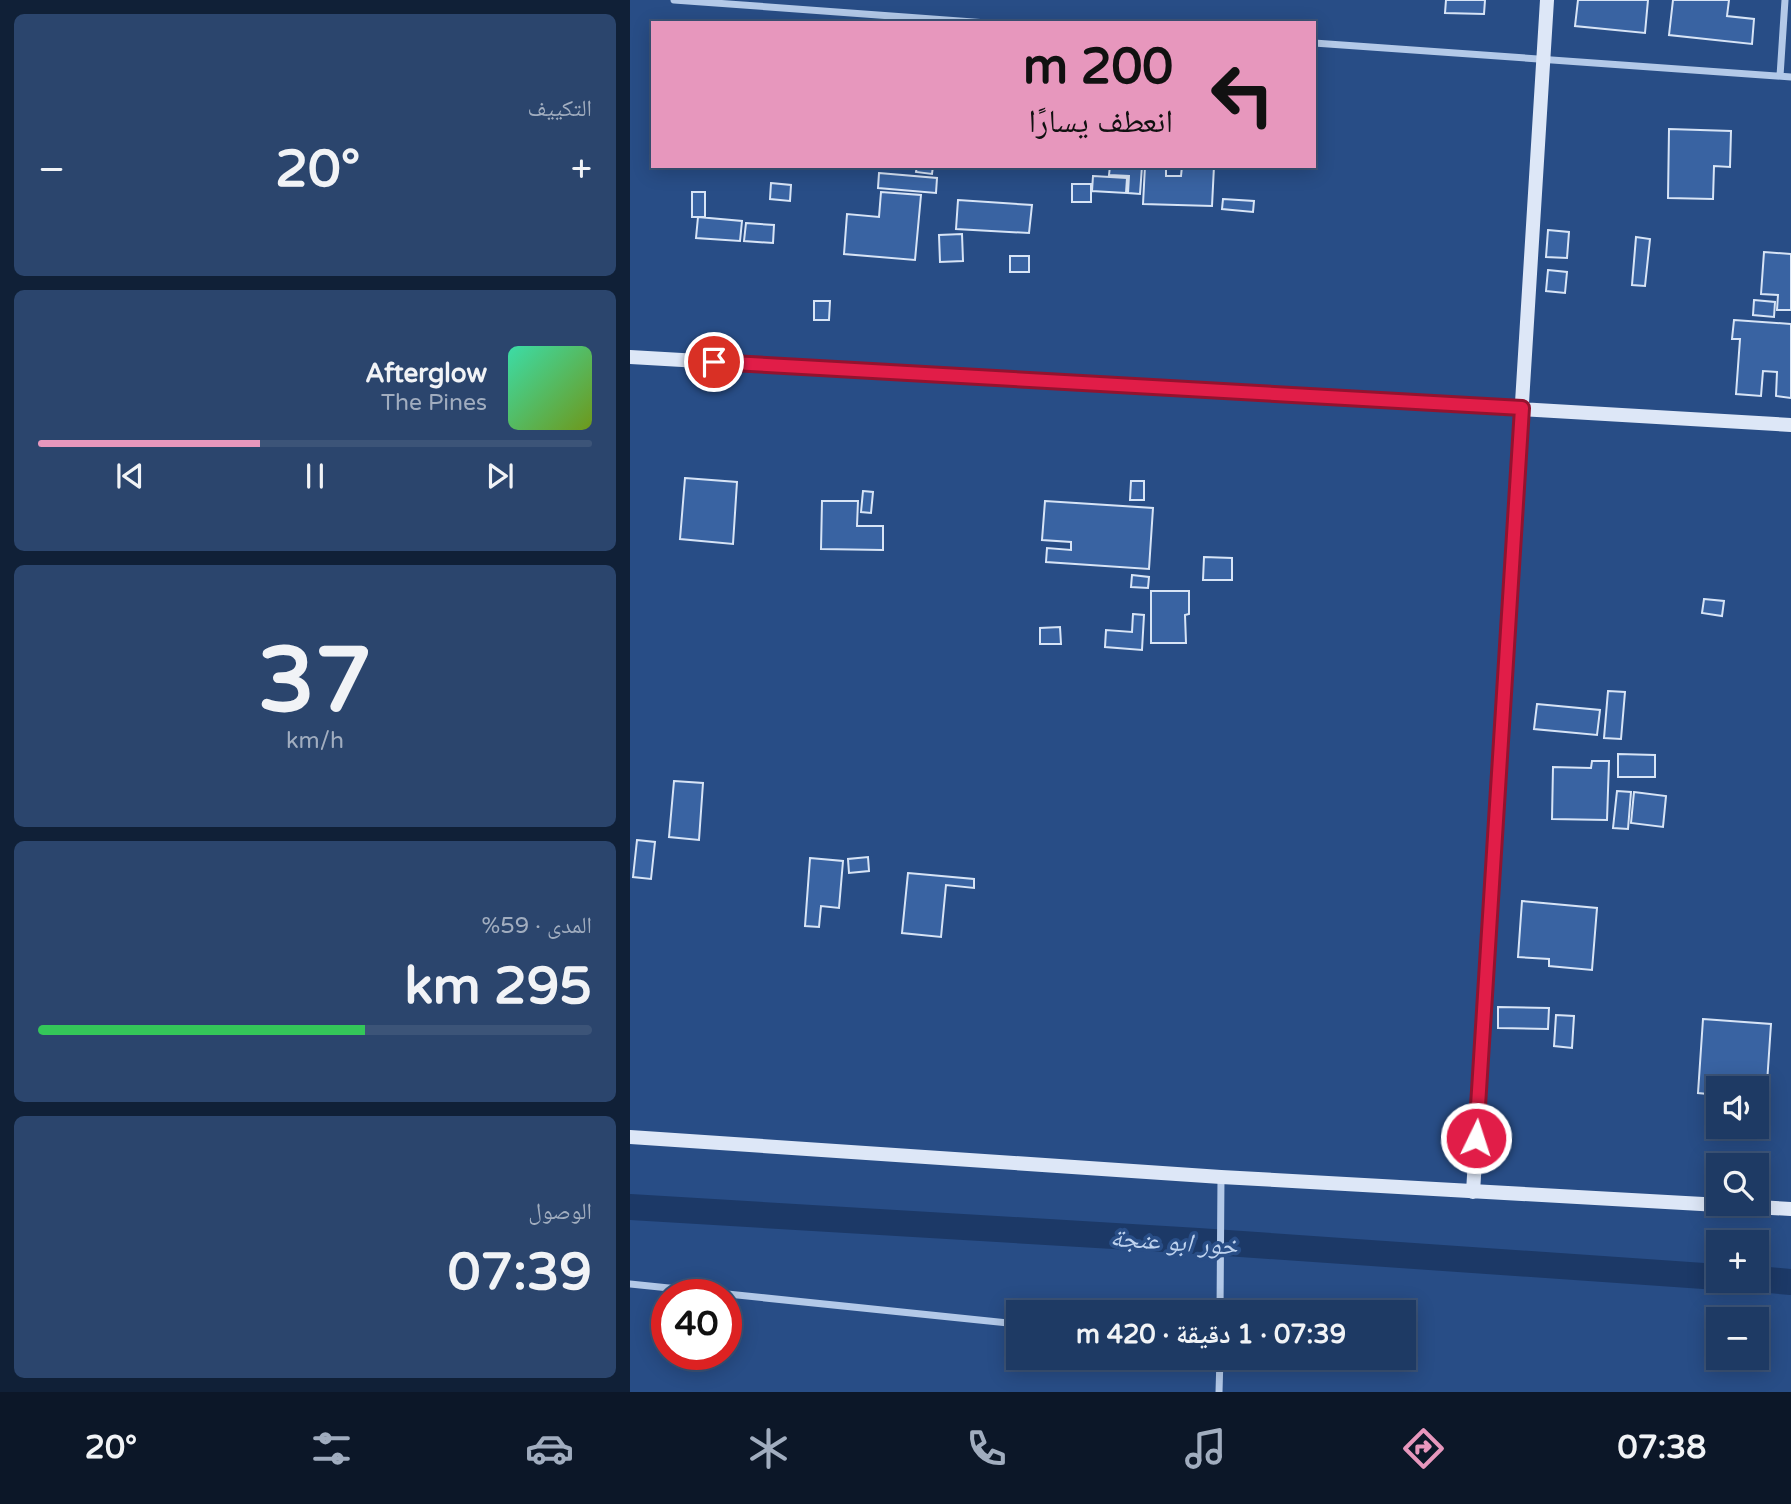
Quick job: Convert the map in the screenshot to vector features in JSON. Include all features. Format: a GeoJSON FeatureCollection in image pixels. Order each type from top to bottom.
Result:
{"type":"FeatureCollection","features":[{"type":"Feature","properties":{"kind":"street"},"geometry":{"type":"LineString","coordinates":[[674,0],[960,21]]}},
{"type":"Feature","properties":{"kind":"street"},"geometry":{"type":"LineString","coordinates":[[1473,1192],[1548,0]]}},
{"type":"Feature","properties":{"kind":"street"},"geometry":{"type":"LineString","coordinates":[[1780,76],[1785,0]]}},
{"type":"Feature","properties":{"kind":"street"},"geometry":{"type":"LineString","coordinates":[[1316,43],[1791,77]]}},
{"type":"Feature","properties":{"kind":"street"},"geometry":{"type":"LineString","coordinates":[[630,357],[1791,425]]}},
{"type":"Feature","properties":{"kind":"street"},"geometry":{"type":"LineString","coordinates":[[630,1137],[1221,1177],[1791,1209]]}},
{"type":"Feature","properties":{"kind":"street"},"geometry":{"type":"LineString","coordinates":[[1220,1300],[1221,1177]]}},
{"type":"Feature","properties":{"kind":"street"},"geometry":{"type":"LineString","coordinates":[[630,1284],[1006,1323]]}},
{"type":"Feature","properties":{"kind":"street"},"geometry":{"type":"LineString","coordinates":[[1219,1392],[1220,1370]]}},
{"type":"Feature","properties":{"kind":"building"},"geometry":{"type":"Polygon","coordinates":[[[1446,0],[1485,0],[1484,14],[1445,13],[1446,0]]]}},
{"type":"Feature","properties":{"kind":"building"},"geometry":{"type":"Polygon","coordinates":[[[1578,0],[1648,0],[1645,33],[1575,26],[1578,0]]]}},
{"type":"Feature","properties":{"kind":"building"},"geometry":{"type":"Polygon","coordinates":[[[1673,0],[1729,0],[1727,16],[1754,19],[1752,44],[1669,35],[1673,0]]]}},
{"type":"Feature","properties":{"kind":"building"},"geometry":{"type":"Polygon","coordinates":[[[1669,129],[1731,131],[1730,167],[1714,166],[1713,199],[1668,198],[1669,129]]]}},
{"type":"Feature","properties":{"kind":"building"},"geometry":{"type":"Polygon","coordinates":[[[917,168],[933,168],[932,174],[916,172],[917,168]]]}},
{"type":"Feature","properties":{"kind":"building"},"geometry":{"type":"Polygon","coordinates":[[[1110,168],[1142,168],[1140,194],[1128,193],[1129,176],[1109,175],[1110,168]]]}},
{"type":"Feature","properties":{"kind":"building"},"geometry":{"type":"Polygon","coordinates":[[[1145,168],[1166,168],[1166,176],[1181,176],[1182,168],[1214,168],[1212,206],[1143,204],[1145,168]]]}},
{"type":"Feature","properties":{"kind":"building"},"geometry":{"type":"Polygon","coordinates":[[[879,173],[937,178],[936,193],[878,188],[879,173]]]}},
{"type":"Feature","properties":{"kind":"building"},"geometry":{"type":"Polygon","coordinates":[[[1093,176],[1127,178],[1126,193],[1092,191],[1093,176]]]}},
{"type":"Feature","properties":{"kind":"building"},"geometry":{"type":"Polygon","coordinates":[[[771,183],[791,185],[790,201],[770,199],[771,183]]]}},
{"type":"Feature","properties":{"kind":"building"},"geometry":{"type":"Polygon","coordinates":[[[1072,184],[1091,184],[1091,202],[1072,202],[1072,184]]]}},
{"type":"Feature","properties":{"kind":"building"},"geometry":{"type":"Polygon","coordinates":[[[692,192],[705,192],[705,217],[692,217],[692,192]]]}},
{"type":"Feature","properties":{"kind":"building"},"geometry":{"type":"Polygon","coordinates":[[[881,192],[921,195],[915,260],[844,254],[847,214],[879,217],[881,192]]]}},
{"type":"Feature","properties":{"kind":"building"},"geometry":{"type":"Polygon","coordinates":[[[1223,199],[1254,201],[1253,212],[1222,209],[1223,199]]]}},
{"type":"Feature","properties":{"kind":"building"},"geometry":{"type":"Polygon","coordinates":[[[958,200],[1032,205],[1029,233],[956,229],[958,200]]]}},
{"type":"Feature","properties":{"kind":"building"},"geometry":{"type":"Polygon","coordinates":[[[698,217],[742,221],[740,241],[696,238],[698,217]]]}},
{"type":"Feature","properties":{"kind":"building"},"geometry":{"type":"Polygon","coordinates":[[[746,223],[774,225],[773,243],[744,241],[746,223]]]}},
{"type":"Feature","properties":{"kind":"building"},"geometry":{"type":"Polygon","coordinates":[[[1548,230],[1569,232],[1567,258],[1546,257],[1548,230]]]}},
{"type":"Feature","properties":{"kind":"building"},"geometry":{"type":"Polygon","coordinates":[[[962,234],[963,261],[940,262],[939,235],[962,234]]]}},
{"type":"Feature","properties":{"kind":"building"},"geometry":{"type":"Polygon","coordinates":[[[1636,237],[1650,239],[1645,286],[1632,285],[1636,237]]]}},
{"type":"Feature","properties":{"kind":"building"},"geometry":{"type":"Polygon","coordinates":[[[1764,252],[1791,254],[1791,310],[1777,310],[1778,295],[1761,294],[1764,252]]]}},
{"type":"Feature","properties":{"kind":"building"},"geometry":{"type":"Polygon","coordinates":[[[1010,256],[1029,256],[1029,272],[1010,272],[1010,256]]]}},
{"type":"Feature","properties":{"kind":"building"},"geometry":{"type":"Polygon","coordinates":[[[1548,270],[1567,272],[1565,293],[1546,291],[1548,270]]]}},
{"type":"Feature","properties":{"kind":"building"},"geometry":{"type":"Polygon","coordinates":[[[1754,300],[1775,302],[1774,317],[1753,315],[1754,300]]]}},
{"type":"Feature","properties":{"kind":"building"},"geometry":{"type":"Polygon","coordinates":[[[814,301],[830,301],[829,320],[814,320],[814,301]]]}},
{"type":"Feature","properties":{"kind":"building"},"geometry":{"type":"Polygon","coordinates":[[[1734,320],[1791,324],[1791,398],[1776,396],[1777,372],[1763,371],[1761,396],[1736,394],[1740,339],[1732,339],[1734,320]]]}},
{"type":"Feature","properties":{"kind":"building"},"geometry":{"type":"Polygon","coordinates":[[[685,478],[737,482],[733,544],[680,539],[685,478]]]}},
{"type":"Feature","properties":{"kind":"building"},"geometry":{"type":"Polygon","coordinates":[[[1131,481],[1144,481],[1144,500],[1130,500],[1131,481]]]}},
{"type":"Feature","properties":{"kind":"building"},"geometry":{"type":"Polygon","coordinates":[[[863,491],[873,492],[871,513],[861,512],[863,491]]]}},
{"type":"Feature","properties":{"kind":"building"},"geometry":{"type":"Polygon","coordinates":[[[822,501],[858,501],[857,526],[883,526],[883,550],[821,549],[822,501]]]}},
{"type":"Feature","properties":{"kind":"building"},"geometry":{"type":"Polygon","coordinates":[[[1045,501],[1153,508],[1149,569],[1046,562],[1047,548],[1071,550],[1071,542],[1042,540],[1045,501]]]}},
{"type":"Feature","properties":{"kind":"building"},"geometry":{"type":"Polygon","coordinates":[[[1204,557],[1232,558],[1232,580],[1203,580],[1204,557]]]}},
{"type":"Feature","properties":{"kind":"building"},"geometry":{"type":"Polygon","coordinates":[[[1132,575],[1149,577],[1148,588],[1131,587],[1132,575]]]}},
{"type":"Feature","properties":{"kind":"building"},"geometry":{"type":"Polygon","coordinates":[[[1151,591],[1189,591],[1189,614],[1185,615],[1186,643],[1151,643],[1151,591]]]}},
{"type":"Feature","properties":{"kind":"building"},"geometry":{"type":"Polygon","coordinates":[[[1704,599],[1724,601],[1722,616],[1702,613],[1704,599]]]}},
{"type":"Feature","properties":{"kind":"building"},"geometry":{"type":"Polygon","coordinates":[[[1133,614],[1144,615],[1142,650],[1105,647],[1106,630],[1132,632],[1133,614]]]}},
{"type":"Feature","properties":{"kind":"building"},"geometry":{"type":"Polygon","coordinates":[[[1060,627],[1061,644],[1040,644],[1040,628],[1060,627]]]}},
{"type":"Feature","properties":{"kind":"building"},"geometry":{"type":"Polygon","coordinates":[[[1608,691],[1625,692],[1621,739],[1604,738],[1608,691]]]}},
{"type":"Feature","properties":{"kind":"building"},"geometry":{"type":"Polygon","coordinates":[[[1537,704],[1600,710],[1597,735],[1534,729],[1537,704]]]}},
{"type":"Feature","properties":{"kind":"building"},"geometry":{"type":"Polygon","coordinates":[[[1618,754],[1655,755],[1655,777],[1618,777],[1618,754]]]}},
{"type":"Feature","properties":{"kind":"building"},"geometry":{"type":"Polygon","coordinates":[[[1592,761],[1609,761],[1607,820],[1552,819],[1553,767],[1591,768],[1592,761]]]}},
{"type":"Feature","properties":{"kind":"building"},"geometry":{"type":"Polygon","coordinates":[[[674,781],[703,783],[699,840],[669,837],[674,781]]]}},
{"type":"Feature","properties":{"kind":"building"},"geometry":{"type":"Polygon","coordinates":[[[1617,791],[1631,792],[1628,829],[1613,828],[1617,791]]]}},
{"type":"Feature","properties":{"kind":"building"},"geometry":{"type":"Polygon","coordinates":[[[1634,792],[1666,796],[1663,827],[1631,823],[1634,792]]]}},
{"type":"Feature","properties":{"kind":"building"},"geometry":{"type":"Polygon","coordinates":[[[637,840],[655,842],[651,879],[633,877],[637,840]]]}},
{"type":"Feature","properties":{"kind":"building"},"geometry":{"type":"Polygon","coordinates":[[[868,857],[869,871],[849,873],[848,859],[868,857]]]}},
{"type":"Feature","properties":{"kind":"building"},"geometry":{"type":"Polygon","coordinates":[[[810,858],[843,861],[839,908],[821,906],[819,927],[805,926],[810,858]]]}},
{"type":"Feature","properties":{"kind":"building"},"geometry":{"type":"Polygon","coordinates":[[[908,873],[974,879],[974,888],[946,885],[941,937],[902,933],[908,873]]]}},
{"type":"Feature","properties":{"kind":"building"},"geometry":{"type":"Polygon","coordinates":[[[1522,901],[1597,908],[1592,970],[1549,966],[1549,959],[1518,957],[1522,901]]]}},
{"type":"Feature","properties":{"kind":"building"},"geometry":{"type":"Polygon","coordinates":[[[1498,1007],[1549,1008],[1548,1029],[1498,1028],[1498,1007]]]}},
{"type":"Feature","properties":{"kind":"building"},"geometry":{"type":"Polygon","coordinates":[[[1556,1015],[1574,1016],[1572,1048],[1554,1046],[1556,1015]]]}},
{"type":"Feature","properties":{"kind":"building"},"geometry":{"type":"Polygon","coordinates":[[[1703,1019],[1771,1024],[1767,1076],[1706,1076],[1706,1094],[1698,1093],[1703,1019]]]}},
{"type":"Feature","properties":{"kind":"waterway","name":"خور ابو عنجة"},"geometry":{"type":"LineString","coordinates":[[630,1207],[1198,1241],[1706,1276]]}},
{"type":"Feature","properties":{"kind":"waterway","name":"خور ابو عنجة"},"geometry":{"type":"LineString","coordinates":[[1769,1280],[1791,1282]]}},
{"type":"Feature","properties":{"kind":"route"},"geometry":{"type":"LineString","coordinates":[[714,362],[1522,408],[1476,1138]]}}]}
